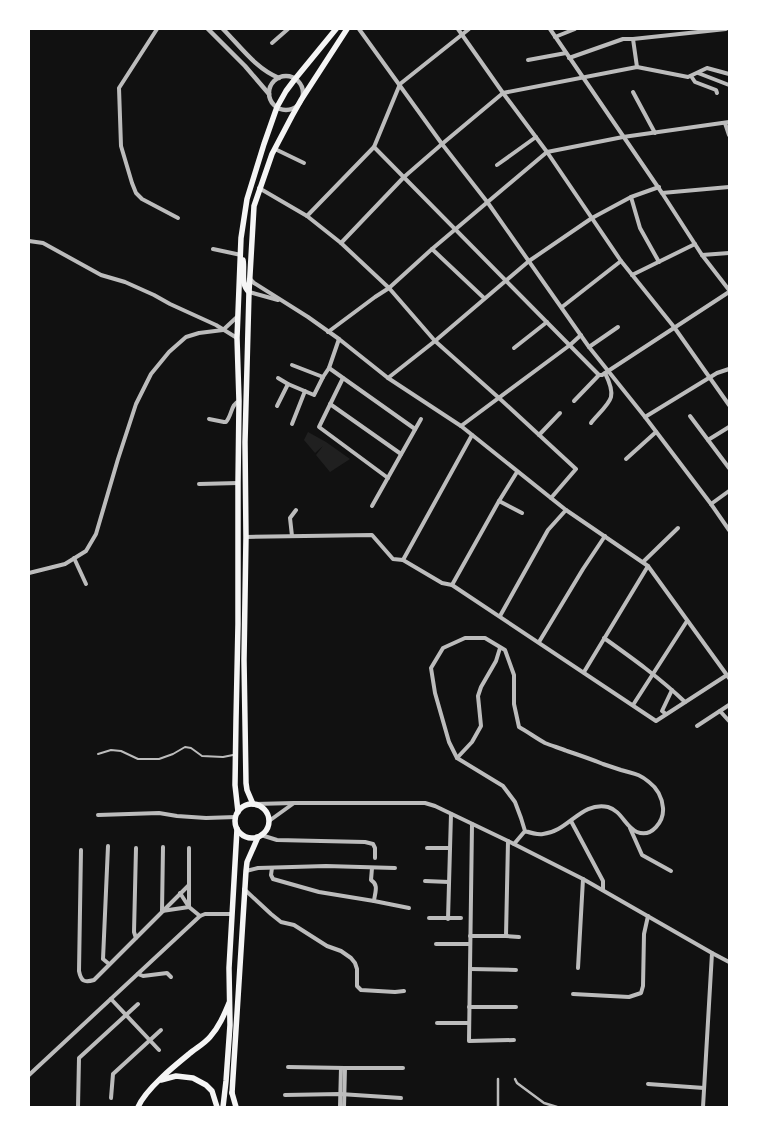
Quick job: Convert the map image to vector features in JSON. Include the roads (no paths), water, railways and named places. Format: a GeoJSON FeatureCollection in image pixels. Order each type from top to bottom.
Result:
{"type":"FeatureCollection","features":[{"type":"Feature","properties":{"kind":"main road"},"geometry":{"type":"LineString","coordinates":[[223,1107],[228,1053],[229,968],[237,829],[235,821],[237,814],[235,785],[239,401],[236,338],[241,238],[247,199],[277,107],[295,79],[336,29]]}},
{"type":"Feature","properties":{"kind":"main road"},"geometry":{"type":"LineString","coordinates":[[254,804],[247,790],[246,776],[244,660],[245,442],[249,292],[254,206],[259,188],[275,150],[300,100],[347,29]]}},
{"type":"Feature","properties":{"kind":"main road"},"geometry":{"type":"LineString","coordinates":[[241,255],[244,266],[244,286],[249,292]]}},
{"type":"Feature","properties":{"kind":"main road"},"geometry":{"type":"LineString","coordinates":[[230,1107],[247,862],[259,836],[268,828],[269,821],[268,813],[262,807],[254,804],[247,805],[237,814]]}},
{"type":"Feature","properties":{"kind":"main road"},"geometry":{"type":"LineString","coordinates":[[237,829],[248,838],[259,836]]}},
{"type":"Feature","properties":{"kind":"main road"},"geometry":{"type":"LineString","coordinates":[[138,1107],[145,1095],[159,1080],[209,1038],[219,1026],[229,1003]]}},
{"type":"Feature","properties":{"kind":"main road"},"geometry":{"type":"LineString","coordinates":[[159,1080],[176,1076],[192,1078],[206,1085],[212,1091],[217,1107]]}},
{"type":"Feature","properties":{"kind":"main road"},"geometry":{"type":"LineString","coordinates":[[232,1093],[236,1107]]}},
{"type":"Feature","properties":{"kind":"street"},"geometry":{"type":"LineString","coordinates":[[156,29],[119,88],[121,146],[136,193],[142,199],[178,218]]}},
{"type":"Feature","properties":{"kind":"street"},"geometry":{"type":"LineString","coordinates":[[210,29],[269,94]]}},
{"type":"Feature","properties":{"kind":"street"},"geometry":{"type":"LineString","coordinates":[[223,29],[260,68],[279,78]]}},
{"type":"Feature","properties":{"kind":"street"},"geometry":{"type":"LineString","coordinates":[[272,43],[287,29]]}},
{"type":"Feature","properties":{"kind":"street"},"geometry":{"type":"LineString","coordinates":[[359,29],[442,144],[488,202],[607,372],[645,417],[729,530]]}},
{"type":"Feature","properties":{"kind":"street"},"geometry":{"type":"LineString","coordinates":[[458,29],[503,94],[548,152],[621,261],[674,327],[729,404]]}},
{"type":"Feature","properties":{"kind":"street"},"geometry":{"type":"LineString","coordinates":[[307,216],[374,147],[400,84],[469,29]]}},
{"type":"Feature","properties":{"kind":"street"},"geometry":{"type":"LineString","coordinates":[[550,29],[659,188],[702,255],[729,291],[607,372],[599,375],[574,401]]}},
{"type":"Feature","properties":{"kind":"street"},"geometry":{"type":"LineString","coordinates":[[556,37],[575,29]]}},
{"type":"Feature","properties":{"kind":"street"},"geometry":{"type":"LineString","coordinates":[[569,58],[622,38],[633,39],[726,29]]}},
{"type":"Feature","properties":{"kind":"street"},"geometry":{"type":"LineString","coordinates":[[633,39],[637,67]]}},
{"type":"Feature","properties":{"kind":"street"},"geometry":{"type":"LineString","coordinates":[[528,60],[566,53]]}},
{"type":"Feature","properties":{"kind":"street"},"geometry":{"type":"LineString","coordinates":[[342,243],[404,177],[503,94],[637,67],[688,77],[707,68],[729,74]]}},
{"type":"Feature","properties":{"kind":"street"},"geometry":{"type":"LineString","coordinates":[[698,73],[729,86]]}},
{"type":"Feature","properties":{"kind":"street"},"geometry":{"type":"LineString","coordinates":[[284,76],[295,79],[301,86],[302,91],[297,105],[293,108],[282,109],[277,107],[271,102],[269,94],[272,82],[284,76]]}},
{"type":"Feature","properties":{"kind":"street"},"geometry":{"type":"LineString","coordinates":[[691,76],[695,82],[716,90],[717,93]]}},
{"type":"Feature","properties":{"kind":"street"},"geometry":{"type":"LineString","coordinates":[[633,92],[655,132]]}},
{"type":"Feature","properties":{"kind":"street"},"geometry":{"type":"LineString","coordinates":[[328,332],[389,288],[548,152],[623,137],[727,123],[729,136]]}},
{"type":"Feature","properties":{"kind":"street"},"geometry":{"type":"LineString","coordinates":[[497,165],[536,137]]}},
{"type":"Feature","properties":{"kind":"street"},"geometry":{"type":"LineString","coordinates":[[374,147],[599,375]]}},
{"type":"Feature","properties":{"kind":"street"},"geometry":{"type":"LineString","coordinates":[[275,150],[304,163]]}},
{"type":"Feature","properties":{"kind":"street"},"geometry":{"type":"LineString","coordinates":[[662,193],[729,187]]}},
{"type":"Feature","properties":{"kind":"street"},"geometry":{"type":"LineString","coordinates":[[259,188],[307,216],[342,243],[389,288],[435,341],[576,469],[551,498]]}},
{"type":"Feature","properties":{"kind":"street"},"geometry":{"type":"LineString","coordinates":[[388,378],[435,341],[529,261],[592,218],[631,197],[659,188]]}},
{"type":"Feature","properties":{"kind":"street"},"geometry":{"type":"LineString","coordinates":[[631,197],[640,228],[659,262]]}},
{"type":"Feature","properties":{"kind":"street"},"geometry":{"type":"LineString","coordinates":[[29,240],[43,244],[101,275],[125,282],[154,295],[216,325],[236,338]]}},
{"type":"Feature","properties":{"kind":"street"},"geometry":{"type":"LineString","coordinates":[[632,275],[695,244]]}},
{"type":"Feature","properties":{"kind":"street"},"geometry":{"type":"LineString","coordinates":[[212,249],[241,255]]}},
{"type":"Feature","properties":{"kind":"street"},"geometry":{"type":"LineString","coordinates":[[432,250],[484,298]]}},
{"type":"Feature","properties":{"kind":"street"},"geometry":{"type":"LineString","coordinates":[[702,255],[729,254]]}},
{"type":"Feature","properties":{"kind":"street"},"geometry":{"type":"LineString","coordinates":[[562,307],[621,261]]}},
{"type":"Feature","properties":{"kind":"street"},"geometry":{"type":"LineString","coordinates":[[246,537],[372,535],[393,558],[403,560],[442,583],[452,585],[656,721],[728,676],[648,566],[566,510],[461,426],[388,378],[339,339],[250,279]]}},
{"type":"Feature","properties":{"kind":"street"},"geometry":{"type":"LineString","coordinates":[[249,292],[285,302]]}},
{"type":"Feature","properties":{"kind":"street"},"geometry":{"type":"LineString","coordinates":[[29,573],[65,564],[86,551],[96,534],[136,404],[151,374],[169,352],[186,337],[222,330],[237,318]]}},
{"type":"Feature","properties":{"kind":"street"},"geometry":{"type":"LineString","coordinates":[[514,348],[547,322]]}},
{"type":"Feature","properties":{"kind":"street"},"geometry":{"type":"LineString","coordinates":[[590,347],[618,327]]}},
{"type":"Feature","properties":{"kind":"street"},"geometry":{"type":"LineString","coordinates":[[461,426],[581,335]]}},
{"type":"Feature","properties":{"kind":"street"},"geometry":{"type":"LineString","coordinates":[[278,378],[314,395],[329,368],[339,339]]}},
{"type":"Feature","properties":{"kind":"street"},"geometry":{"type":"LineString","coordinates":[[292,365],[323,377]]}},
{"type":"Feature","properties":{"kind":"street"},"geometry":{"type":"LineString","coordinates":[[329,368],[415,429]]}},
{"type":"Feature","properties":{"kind":"street"},"geometry":{"type":"LineString","coordinates":[[645,417],[710,377],[729,369]]}},
{"type":"Feature","properties":{"kind":"street"},"geometry":{"type":"LineString","coordinates":[[591,423],[612,396],[607,372]]}},
{"type":"Feature","properties":{"kind":"street"},"geometry":{"type":"LineString","coordinates":[[343,378],[319,427],[388,478]]}},
{"type":"Feature","properties":{"kind":"street"},"geometry":{"type":"LineString","coordinates":[[277,406],[288,384]]}},
{"type":"Feature","properties":{"kind":"street"},"geometry":{"type":"LineString","coordinates":[[292,424],[305,391]]}},
{"type":"Feature","properties":{"kind":"street"},"geometry":{"type":"LineString","coordinates":[[209,419],[226,422],[232,412],[233,405],[239,401]]}},
{"type":"Feature","properties":{"kind":"street"},"geometry":{"type":"LineString","coordinates":[[330,404],[401,454]]}},
{"type":"Feature","properties":{"kind":"street"},"geometry":{"type":"LineString","coordinates":[[539,435],[560,413]]}},
{"type":"Feature","properties":{"kind":"street"},"geometry":{"type":"LineString","coordinates":[[690,416],[729,468]]}},
{"type":"Feature","properties":{"kind":"street"},"geometry":{"type":"LineString","coordinates":[[372,506],[421,419]]}},
{"type":"Feature","properties":{"kind":"street"},"geometry":{"type":"LineString","coordinates":[[708,440],[729,426]]}},
{"type":"Feature","properties":{"kind":"street"},"geometry":{"type":"LineString","coordinates":[[626,459],[656,432]]}},
{"type":"Feature","properties":{"kind":"street"},"geometry":{"type":"LineString","coordinates":[[403,560],[472,435]]}},
{"type":"Feature","properties":{"kind":"street"},"geometry":{"type":"LineString","coordinates":[[452,585],[517,472]]}},
{"type":"Feature","properties":{"kind":"street"},"geometry":{"type":"LineString","coordinates":[[200,484],[238,483]]}},
{"type":"Feature","properties":{"kind":"street"},"geometry":{"type":"LineString","coordinates":[[711,504],[729,491]]}},
{"type":"Feature","properties":{"kind":"street"},"geometry":{"type":"LineString","coordinates":[[499,501],[522,513]]}},
{"type":"Feature","properties":{"kind":"street"},"geometry":{"type":"LineString","coordinates":[[292,536],[290,518],[296,510]]}},
{"type":"Feature","properties":{"kind":"street"},"geometry":{"type":"LineString","coordinates":[[500,616],[548,530],[566,510]]}},
{"type":"Feature","properties":{"kind":"street"},"geometry":{"type":"LineString","coordinates":[[643,562],[678,528]]}},
{"type":"Feature","properties":{"kind":"street"},"geometry":{"type":"LineString","coordinates":[[539,642],[582,569],[605,536]]}},
{"type":"Feature","properties":{"kind":"street"},"geometry":{"type":"LineString","coordinates":[[74,558],[86,584]]}},
{"type":"Feature","properties":{"kind":"street"},"geometry":{"type":"LineString","coordinates":[[584,672],[648,566]]}},
{"type":"Feature","properties":{"kind":"street"},"geometry":{"type":"LineString","coordinates":[[633,705],[687,620]]}},
{"type":"Feature","properties":{"kind":"street"},"geometry":{"type":"LineString","coordinates":[[465,638],[484,638],[504,650],[514,675],[514,704],[519,727],[547,744],[622,770],[638,773],[656,788],[663,809],[661,819],[654,830],[646,833],[636,832],[616,811],[601,806],[587,809],[551,832],[534,834],[524,831],[515,802],[503,786],[457,758],[449,742],[435,693],[431,668],[444,648],[465,638]]}},
{"type":"Feature","properties":{"kind":"street"},"geometry":{"type":"LineString","coordinates":[[604,638],[653,674],[685,702]]}},
{"type":"Feature","properties":{"kind":"street"},"geometry":{"type":"LineString","coordinates":[[457,758],[472,742],[481,726],[478,696],[496,661],[500,648]]}},
{"type":"Feature","properties":{"kind":"street"},"geometry":{"type":"LineString","coordinates":[[666,714],[662,711],[672,690]]}},
{"type":"Feature","properties":{"kind":"street"},"geometry":{"type":"LineString","coordinates":[[697,726],[729,705]]}},
{"type":"Feature","properties":{"kind":"street"},"geometry":{"type":"LineString","coordinates":[[720,711],[729,721]]}},
{"type":"Feature","properties":{"kind":"street"},"geometry":{"type":"LineString","coordinates":[[269,821],[294,803]]}},
{"type":"Feature","properties":{"kind":"street"},"geometry":{"type":"LineString","coordinates":[[254,804],[420,803],[434,806],[583,879],[729,962]]}},
{"type":"Feature","properties":{"kind":"street"},"geometry":{"type":"LineString","coordinates":[[98,815],[159,812],[177,816],[206,818],[237,814]]}},
{"type":"Feature","properties":{"kind":"street"},"geometry":{"type":"LineString","coordinates":[[448,919],[451,814]]}},
{"type":"Feature","properties":{"kind":"street"},"geometry":{"type":"LineString","coordinates":[[571,821],[603,881],[603,890]]}},
{"type":"Feature","properties":{"kind":"street"},"geometry":{"type":"LineString","coordinates":[[472,824],[469,1041],[514,1040]]}},
{"type":"Feature","properties":{"kind":"street"},"geometry":{"type":"LineString","coordinates":[[629,826],[642,855],[671,871]]}},
{"type":"Feature","properties":{"kind":"street"},"geometry":{"type":"LineString","coordinates":[[514,844],[524,831]]}},
{"type":"Feature","properties":{"kind":"street"},"geometry":{"type":"LineString","coordinates":[[259,836],[276,840],[365,842],[373,844],[375,858]]}},
{"type":"Feature","properties":{"kind":"street"},"geometry":{"type":"LineString","coordinates":[[506,936],[508,841]]}},
{"type":"Feature","properties":{"kind":"street"},"geometry":{"type":"LineString","coordinates":[[108,846],[104,959],[109,964]]}},
{"type":"Feature","properties":{"kind":"street"},"geometry":{"type":"LineString","coordinates":[[162,911],[163,847]]}},
{"type":"Feature","properties":{"kind":"street"},"geometry":{"type":"LineString","coordinates":[[136,848],[134,932],[136,938]]}},
{"type":"Feature","properties":{"kind":"street"},"geometry":{"type":"LineString","coordinates":[[188,848],[189,907]]}},
{"type":"Feature","properties":{"kind":"street"},"geometry":{"type":"LineString","coordinates":[[427,848],[450,848]]}},
{"type":"Feature","properties":{"kind":"street"},"geometry":{"type":"LineString","coordinates":[[81,850],[79,972],[84,981],[94,980],[190,885]]}},
{"type":"Feature","properties":{"kind":"street"},"geometry":{"type":"LineString","coordinates":[[246,871],[258,868],[326,866],[395,868]]}},
{"type":"Feature","properties":{"kind":"street"},"geometry":{"type":"LineString","coordinates":[[272,868],[271,875],[273,879],[319,892],[409,908]]}},
{"type":"Feature","properties":{"kind":"street"},"geometry":{"type":"LineString","coordinates":[[372,868],[371,880],[376,885],[374,901]]}},
{"type":"Feature","properties":{"kind":"street"},"geometry":{"type":"LineString","coordinates":[[578,968],[583,879]]}},
{"type":"Feature","properties":{"kind":"street"},"geometry":{"type":"LineString","coordinates":[[425,881],[449,882]]}},
{"type":"Feature","properties":{"kind":"street"},"geometry":{"type":"LineString","coordinates":[[244,889],[282,922],[294,925],[327,946],[341,950],[351,958],[355,963],[358,977],[357,986],[361,990],[404,991]]}},
{"type":"Feature","properties":{"kind":"street"},"geometry":{"type":"LineString","coordinates":[[180,894],[189,907],[200,916]]}},
{"type":"Feature","properties":{"kind":"street"},"geometry":{"type":"LineString","coordinates":[[162,911],[189,907]]}},
{"type":"Feature","properties":{"kind":"street"},"geometry":{"type":"LineString","coordinates":[[29,1075],[200,916],[205,914],[232,914]]}},
{"type":"Feature","properties":{"kind":"street"},"geometry":{"type":"LineString","coordinates":[[573,994],[629,997],[641,993],[644,986],[644,934],[648,916]]}},
{"type":"Feature","properties":{"kind":"street"},"geometry":{"type":"LineString","coordinates":[[430,918],[461,918]]}},
{"type":"Feature","properties":{"kind":"street"},"geometry":{"type":"LineString","coordinates":[[470,936],[519,937]]}},
{"type":"Feature","properties":{"kind":"street"},"geometry":{"type":"LineString","coordinates":[[436,944],[470,944]]}},
{"type":"Feature","properties":{"kind":"street"},"geometry":{"type":"LineString","coordinates":[[703,1107],[712,953]]}},
{"type":"Feature","properties":{"kind":"street"},"geometry":{"type":"LineString","coordinates":[[470,969],[516,970]]}},
{"type":"Feature","properties":{"kind":"street"},"geometry":{"type":"LineString","coordinates":[[138,974],[143,976],[167,973],[171,977]]}},
{"type":"Feature","properties":{"kind":"street"},"geometry":{"type":"LineString","coordinates":[[111,999],[159,1050]]}},
{"type":"Feature","properties":{"kind":"street"},"geometry":{"type":"LineString","coordinates":[[78,1107],[79,1058],[138,1004]]}},
{"type":"Feature","properties":{"kind":"street"},"geometry":{"type":"LineString","coordinates":[[469,1007],[516,1007]]}},
{"type":"Feature","properties":{"kind":"street"},"geometry":{"type":"LineString","coordinates":[[437,1023],[469,1023]]}},
{"type":"Feature","properties":{"kind":"street"},"geometry":{"type":"LineString","coordinates":[[111,1098],[113,1074],[162,1030]]}},
{"type":"Feature","properties":{"kind":"street"},"geometry":{"type":"LineString","coordinates":[[288,1067],[403,1068]]}},
{"type":"Feature","properties":{"kind":"street"},"geometry":{"type":"LineString","coordinates":[[340,1107],[343,1068]]}},
{"type":"Feature","properties":{"kind":"street"},"geometry":{"type":"LineString","coordinates":[[498,1079],[498,1107]]}},
{"type":"Feature","properties":{"kind":"street"},"geometry":{"type":"LineString","coordinates":[[514,1079],[544,1103],[557,1107]]}},
{"type":"Feature","properties":{"kind":"street"},"geometry":{"type":"LineString","coordinates":[[648,1084],[704,1088]]}},
{"type":"Feature","properties":{"kind":"street"},"geometry":{"type":"LineString","coordinates":[[285,1095],[401,1098]]}},
{"type":"Feature","properties":{"kind":"street"},"geometry":{"type":"LineString","coordinates":[[342,1095],[344,1107]]}},
{"type":"Feature","properties":{"kind":"lane"},"geometry":{"type":"LineString","coordinates":[[98,754],[111,750],[121,750],[138,758],[159,758],[173,754],[185,747],[192,748],[202,756],[223,757],[236,755]]}}]}
